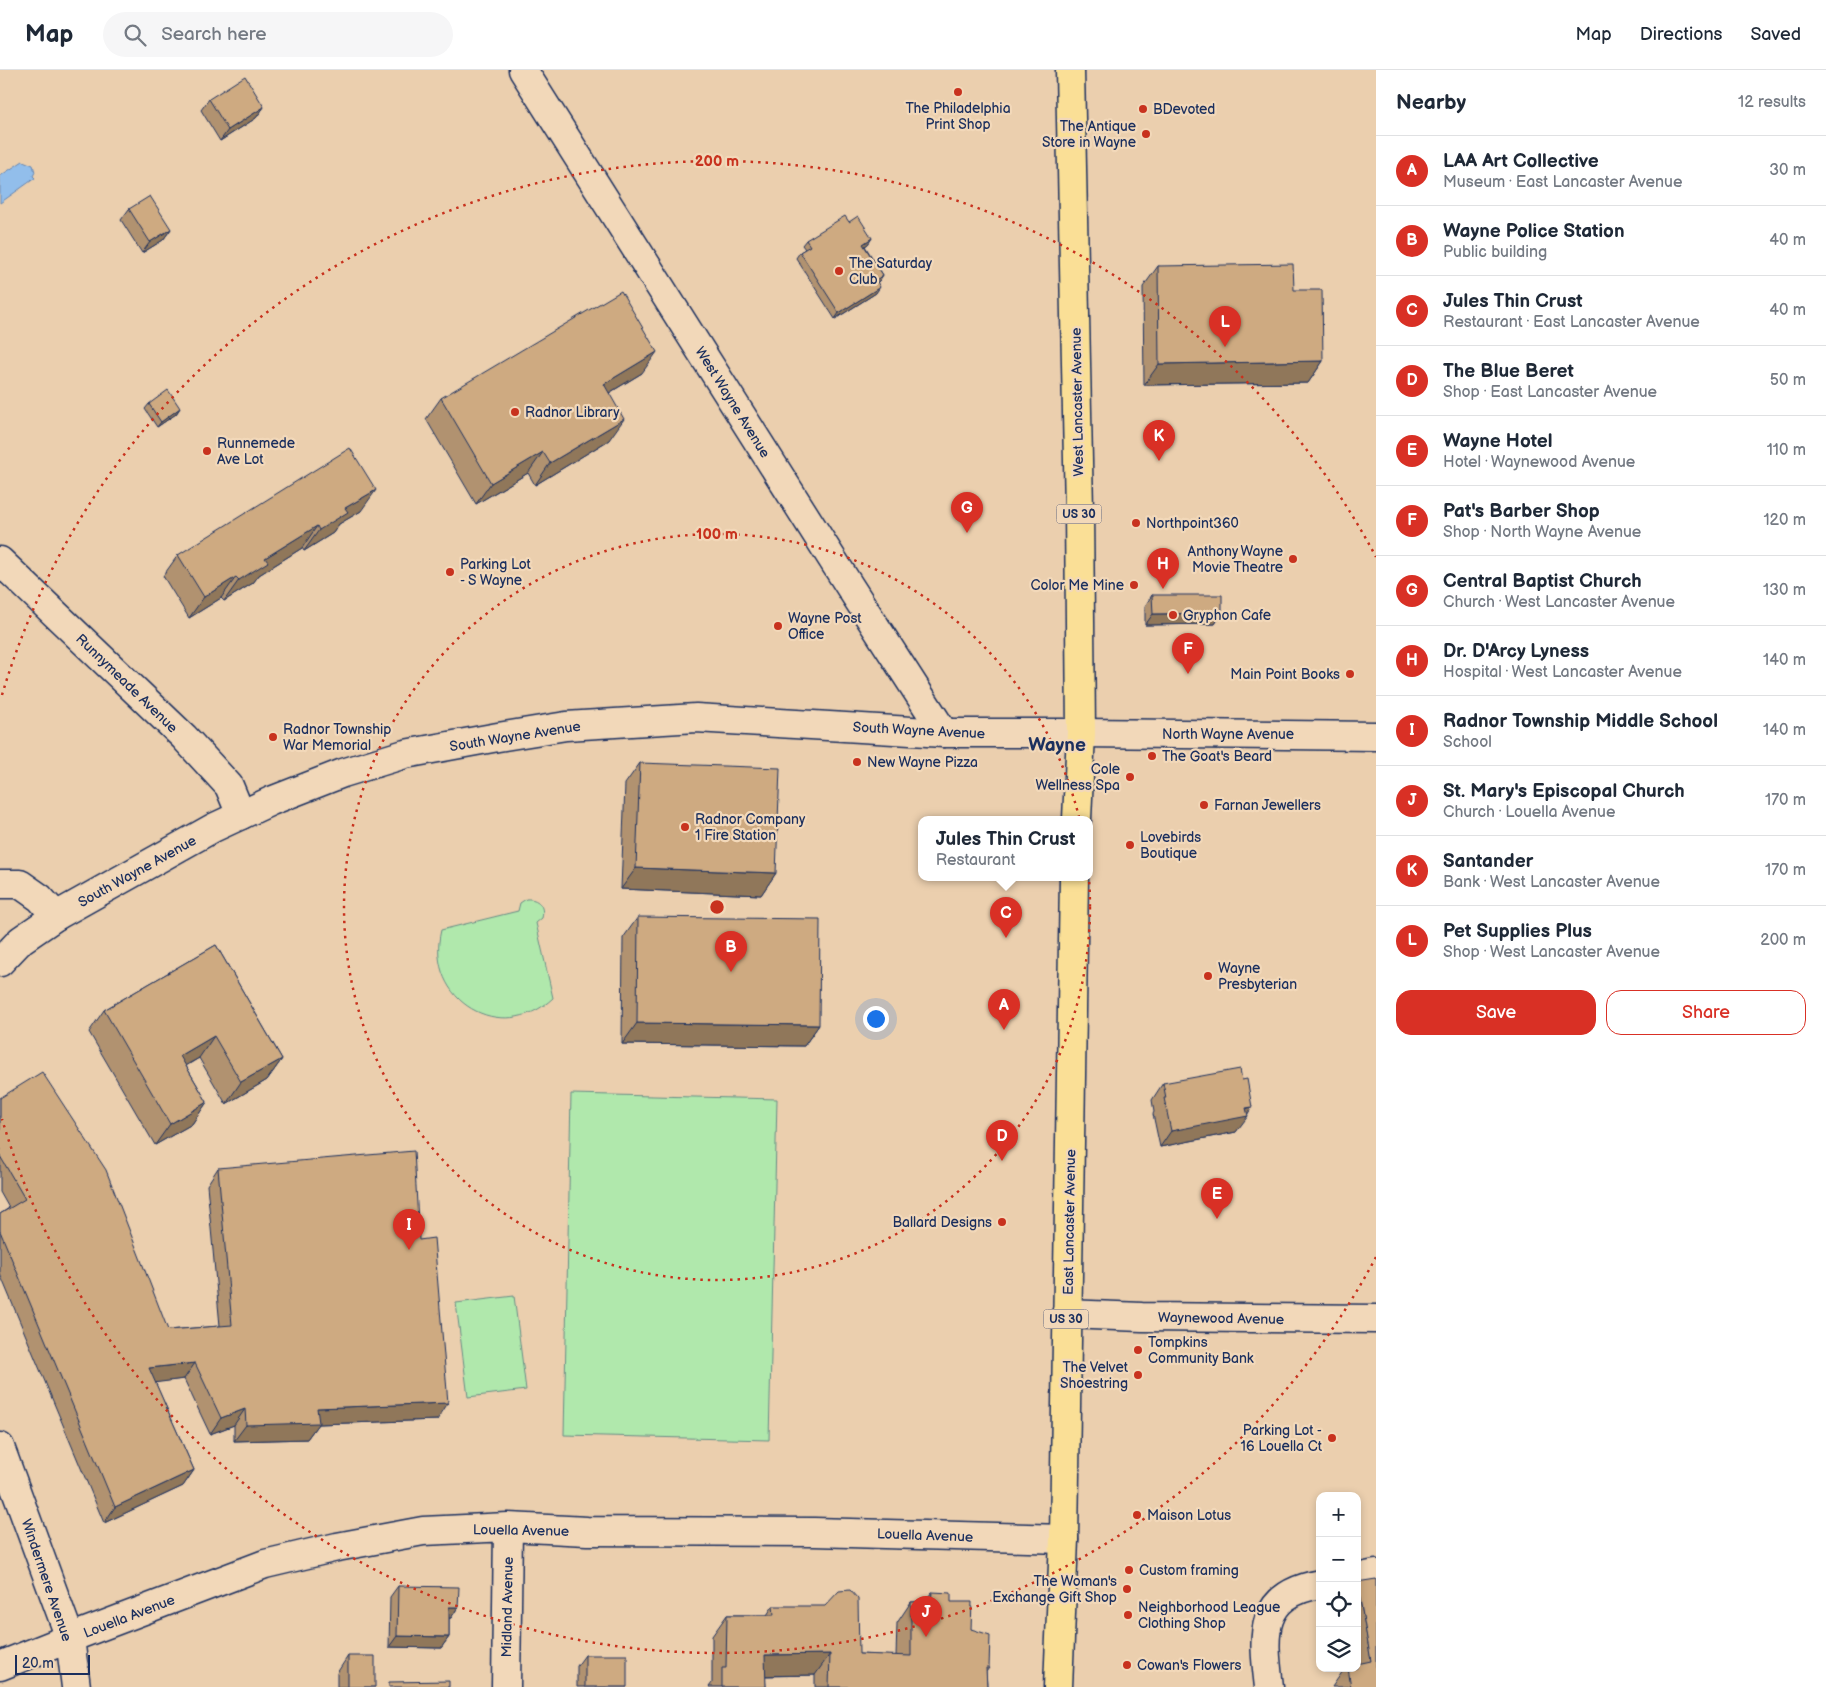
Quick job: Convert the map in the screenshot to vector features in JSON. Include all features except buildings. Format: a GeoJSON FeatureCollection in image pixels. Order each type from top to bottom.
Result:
{"type":"FeatureCollection","features":[{"type":"Feature","properties":{"kind":"highway","name":"West Lancaster Avenue"},"geometry":{"type":"LineString","coordinates":[[1070,70],[1079,510],[1081,733]]}},
{"type":"Feature","properties":{"kind":"highway","name":"US 30"},"geometry":{"type":"LineString","coordinates":[[1077,816],[1081,733]]}},
{"type":"Feature","properties":{"kind":"highway","name":"East Lancaster Avenue"},"geometry":{"type":"LineString","coordinates":[[1058,1687],[1064,1539],[1074,881]]}},
{"type":"Feature","properties":{"kind":"street","name":"West Wayne Avenue"},"geometry":{"type":"LineString","coordinates":[[523,70],[944,733]]}},
{"type":"Feature","properties":{"kind":"street","name":"Runnymeade Avenue"},"geometry":{"type":"LineString","coordinates":[[0,561],[184,737],[229,786],[241,815]]}},
{"type":"Feature","properties":{"kind":"street","name":"South Wayne Avenue"},"geometry":{"type":"LineString","coordinates":[[56,916],[213,828],[241,815],[343,773],[405,754],[566,726],[696,718],[944,733],[1081,733]]}},
{"type":"Feature","properties":{"kind":"street","name":"North Wayne Avenue"},"geometry":{"type":"LineString","coordinates":[[1081,733],[1376,736]]}},
{"type":"Feature","properties":{"kind":"street"},"geometry":{"type":"LineString","coordinates":[[0,884],[20,884],[40,898],[56,916],[21,940],[0,962]]}},
{"type":"Feature","properties":{"kind":"street","name":"Waynewood Avenue"},"geometry":{"type":"LineString","coordinates":[[1066,1314],[1142,1317],[1376,1319]]}},
{"type":"Feature","properties":{"kind":"street","name":"Windermere Avenue"},"geometry":{"type":"LineString","coordinates":[[0,1447],[70,1638],[76,1687]]}},
{"type":"Feature","properties":{"kind":"street","name":"Louella Avenue"},"geometry":{"type":"LineString","coordinates":[[0,1666],[265,1564],[337,1547],[423,1531],[508,1527],[587,1531],[814,1532],[1064,1539]]}},
{"type":"Feature","properties":{"kind":"street","name":"Midland Avenue"},"geometry":{"type":"LineString","coordinates":[[506,1687],[508,1527]]}},
{"type":"Feature","properties":{"kind":"street"},"geometry":{"type":"LineString","coordinates":[[1361,1577],[1376,1574]]}},
{"type":"Feature","properties":{"kind":"street"},"geometry":{"type":"LineString","coordinates":[[1269,1687],[1265,1651],[1269,1618],[1276,1606],[1284,1598],[1300,1589],[1316,1585]]}},
{"type":"Feature","properties":{"kind":"green space"},"geometry":{"type":"Polygon","coordinates":[[[526,899],[537,901],[541,906],[542,918],[536,923],[553,998],[533,1012],[512,1018],[491,1016],[472,1009],[456,995],[444,977],[439,955],[441,930],[518,911],[520,903],[526,899]]]}},
{"type":"Feature","properties":{"kind":"green space"},"geometry":{"type":"Polygon","coordinates":[[[571,1094],[777,1099],[769,1440],[564,1435],[571,1094]]]}},
{"type":"Feature","properties":{"kind":"green space"},"geometry":{"type":"Polygon","coordinates":[[[514,1296],[526,1390],[468,1397],[456,1303],[514,1296]]]}},
{"type":"Feature","properties":{"kind":"water"},"geometry":{"type":"Polygon","coordinates":[[[23,161],[33,165],[35,172],[33,176],[35,178],[0,203],[0,176],[23,161]]]}},
{"type":"Feature","properties":{"kind":"place","name":"The Philadelphia Print Shop"},"geometry":{"type":"Point","coordinates":[958,92]}},
{"type":"Feature","properties":{"kind":"place","name":"BDevoted"},"geometry":{"type":"Point","coordinates":[1143,109]}},
{"type":"Feature","properties":{"kind":"place","name":"The Antique Store in Wayne"},"geometry":{"type":"Point","coordinates":[1146,134]}},
{"type":"Feature","properties":{"kind":"place","name":"The Saturday Club"},"geometry":{"type":"Point","coordinates":[839,271]}},
{"type":"Feature","properties":{"kind":"place","name":"Pet Supplies Plus"},"geometry":{"type":"Point","coordinates":[1225,347]}},
{"type":"Feature","properties":{"kind":"place","name":"Radnor Library"},"geometry":{"type":"Point","coordinates":[515,412]}},
{"type":"Feature","properties":{"kind":"place","name":"Runnemede Ave Lot"},"geometry":{"type":"Point","coordinates":[207,451]}},
{"type":"Feature","properties":{"kind":"place","name":"Santander"},"geometry":{"type":"Point","coordinates":[1159,461]}},
{"type":"Feature","properties":{"kind":"place","name":"Northpoint360"},"geometry":{"type":"Point","coordinates":[1136,523]}},
{"type":"Feature","properties":{"kind":"place","name":"Central Baptist Church"},"geometry":{"type":"Point","coordinates":[967,533]}},
{"type":"Feature","properties":{"kind":"place","name":"Anthony Wayne Movie Theatre"},"geometry":{"type":"Point","coordinates":[1293,559]}},
{"type":"Feature","properties":{"kind":"place","name":"Parking Lot - S Wayne"},"geometry":{"type":"Point","coordinates":[450,572]}},
{"type":"Feature","properties":{"kind":"place","name":"Color Me Mine"},"geometry":{"type":"Point","coordinates":[1134,585]}},
{"type":"Feature","properties":{"kind":"place","name":"Dr. D'Arcy Lyness"},"geometry":{"type":"Point","coordinates":[1163,589]}},
{"type":"Feature","properties":{"kind":"place","name":"Gryphon Cafe"},"geometry":{"type":"Point","coordinates":[1173,615]}},
{"type":"Feature","properties":{"kind":"place","name":"Wayne Post Office"},"geometry":{"type":"Point","coordinates":[778,626]}},
{"type":"Feature","properties":{"kind":"place","name":"Pat's Barber Shop"},"geometry":{"type":"Point","coordinates":[1188,674]}},
{"type":"Feature","properties":{"kind":"place","name":"Main Point Books"},"geometry":{"type":"Point","coordinates":[1350,674]}},
{"type":"Feature","properties":{"kind":"place","name":"Radnor Township War Memorial"},"geometry":{"type":"Point","coordinates":[273,737]}},
{"type":"Feature","properties":{"kind":"place","name":"The Goat's Beard"},"geometry":{"type":"Point","coordinates":[1152,756]}},
{"type":"Feature","properties":{"kind":"place","name":"New Wayne Pizza"},"geometry":{"type":"Point","coordinates":[857,762]}},
{"type":"Feature","properties":{"kind":"place","name":"Cole Wellness Spa"},"geometry":{"type":"Point","coordinates":[1130,777]}},
{"type":"Feature","properties":{"kind":"place","name":"Farnan Jewellers"},"geometry":{"type":"Point","coordinates":[1204,805]}},
{"type":"Feature","properties":{"kind":"place","name":"Radnor Company 1 Fire Station"},"geometry":{"type":"Point","coordinates":[685,827]}},
{"type":"Feature","properties":{"kind":"place","name":"Lovebirds Boutique"},"geometry":{"type":"Point","coordinates":[1130,845]}},
{"type":"Feature","properties":{"kind":"place","name":"Jules Thin Crust"},"geometry":{"type":"Point","coordinates":[1006,938]}},
{"type":"Feature","properties":{"kind":"place","name":"Wayne Police Station"},"geometry":{"type":"Point","coordinates":[731,972]}},
{"type":"Feature","properties":{"kind":"place","name":"Wayne Presbyterian"},"geometry":{"type":"Point","coordinates":[1208,976]}},
{"type":"Feature","properties":{"kind":"place","name":"LAA Art Collective"},"geometry":{"type":"Point","coordinates":[1004,1030]}},
{"type":"Feature","properties":{"kind":"place","name":"The Blue Beret"},"geometry":{"type":"Point","coordinates":[1002,1161]}},
{"type":"Feature","properties":{"kind":"place","name":"Wayne Hotel"},"geometry":{"type":"Point","coordinates":[1217,1219]}},
{"type":"Feature","properties":{"kind":"place","name":"Ballard Designs"},"geometry":{"type":"Point","coordinates":[1002,1222]}},
{"type":"Feature","properties":{"kind":"place","name":"Radnor Township Middle School"},"geometry":{"type":"Point","coordinates":[409,1250]}},
{"type":"Feature","properties":{"kind":"place","name":"Tompkins Community Bank"},"geometry":{"type":"Point","coordinates":[1138,1350]}},
{"type":"Feature","properties":{"kind":"place","name":"The Velvet Shoestring"},"geometry":{"type":"Point","coordinates":[1138,1375]}},
{"type":"Feature","properties":{"kind":"place","name":"Parking Lot - 16 Louella Ct"},"geometry":{"type":"Point","coordinates":[1332,1438]}},
{"type":"Feature","properties":{"kind":"place","name":"Maison Lotus"},"geometry":{"type":"Point","coordinates":[1137,1515]}},
{"type":"Feature","properties":{"kind":"place","name":"Custom framing"},"geometry":{"type":"Point","coordinates":[1129,1570]}},
{"type":"Feature","properties":{"kind":"place","name":"The Woman's Exchange Gift Shop"},"geometry":{"type":"Point","coordinates":[1127,1589]}},
{"type":"Feature","properties":{"kind":"place","name":"Neighborhood League Clothing Shop"},"geometry":{"type":"Point","coordinates":[1128,1615]}},
{"type":"Feature","properties":{"kind":"place","name":"St. Mary's Episcopal Church"},"geometry":{"type":"Point","coordinates":[926,1637]}},
{"type":"Feature","properties":{"kind":"place","name":"Cowan's Flowers"},"geometry":{"type":"Point","coordinates":[1127,1665]}},
{"type":"Feature","properties":{"kind":"district","name":"Wayne"},"geometry":{"type":"Point","coordinates":[1057,744]}}]}
